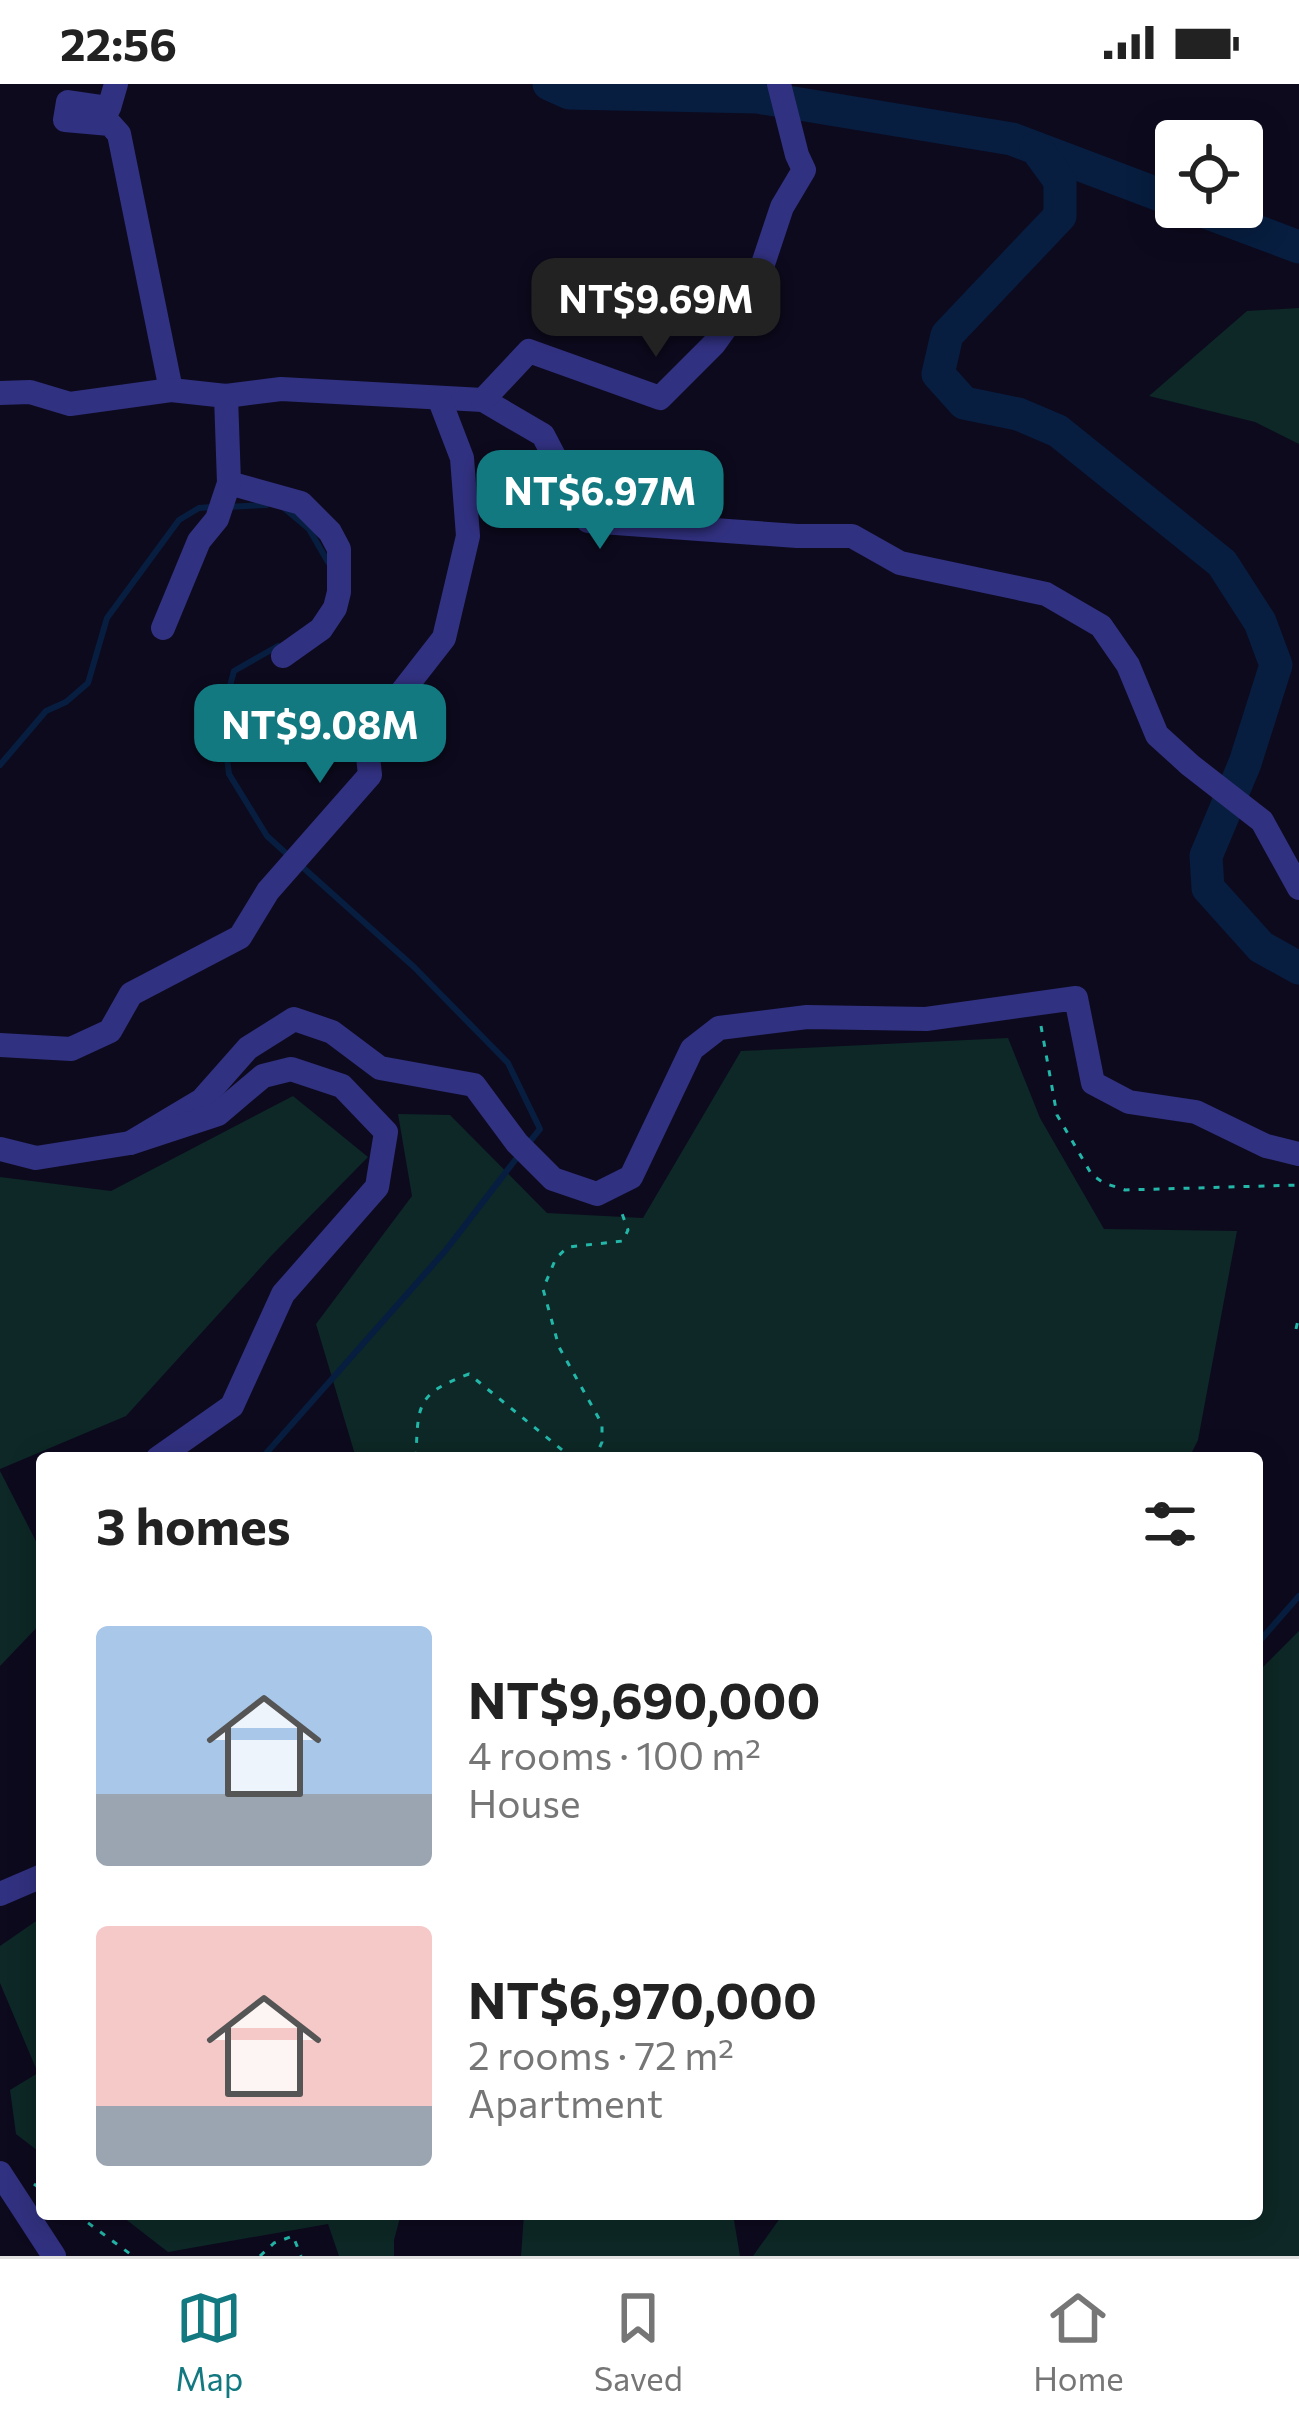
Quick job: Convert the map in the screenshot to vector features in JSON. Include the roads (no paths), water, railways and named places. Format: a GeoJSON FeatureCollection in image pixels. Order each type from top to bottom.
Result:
{"type":"FeatureCollection","features":[{"type":"Feature","properties":{"kind":"street"},"geometry":{"type":"LineString","coordinates":[[116,84],[109,108],[68,102],[65,119],[110,124],[119,134],[171,390]]}},
{"type":"Feature","properties":{"kind":"street"},"geometry":{"type":"LineString","coordinates":[[483,400],[529,351],[660,398],[714,344],[756,285],[782,207],[804,170],[779,84]]}},
{"type":"Feature","properties":{"kind":"street"},"geometry":{"type":"LineString","coordinates":[[0,393],[30,392],[70,404],[171,390],[226,396],[281,389],[483,400],[543,435],[588,521],[852,536],[900,562],[1046,594],[1101,626],[1128,665],[1157,735],[1262,821],[1299,888]]}},
{"type":"Feature","properties":{"kind":"street"},"geometry":{"type":"LineString","coordinates":[[163,628],[199,541],[217,519],[229,483],[226,396]]}},
{"type":"Feature","properties":{"kind":"street"},"geometry":{"type":"LineString","coordinates":[[0,1045],[70,1049],[110,1031],[131,994],[240,937],[268,891],[370,776],[366,738],[444,638],[468,536],[462,458],[439,398]]}},
{"type":"Feature","properties":{"kind":"street"},"geometry":{"type":"LineString","coordinates":[[229,483],[301,503],[330,532],[339,550],[335,608],[321,629],[283,656]]}},
{"type":"Feature","properties":{"kind":"street"},"geometry":{"type":"LineString","coordinates":[[130,1143],[202,1100],[248,1048],[294,1019],[332,1032],[380,1068],[474,1085],[517,1143],[553,1180],[597,1194],[631,1177],[692,1049],[718,1028],[807,1016],[926,1019],[1076,998],[1093,1083],[1129,1102],[1196,1112],[1266,1147],[1299,1154]]}},
{"type":"Feature","properties":{"kind":"street"},"geometry":{"type":"LineString","coordinates":[[0,1148],[35,1158],[130,1143],[218,1114],[263,1076],[291,1069],[342,1086],[386,1132],[376,1187],[283,1294],[232,1406],[167,1452]]}},
{"type":"Feature","properties":{"kind":"street"},"geometry":{"type":"LineString","coordinates":[[0,1894],[36,1879]]}},
{"type":"Feature","properties":{"kind":"street"},"geometry":{"type":"LineString","coordinates":[[0,2173],[54,2256]]}},
{"type":"Feature","properties":{"kind":"waterway"},"geometry":{"type":"LineString","coordinates":[[549,84],[569,93],[757,97],[1012,139],[1155,193]]}},
{"type":"Feature","properties":{"kind":"waterway"},"geometry":{"type":"LineString","coordinates":[[1036,148],[1060,181],[1060,216],[947,335],[938,374],[964,403],[1018,414],[1058,431],[1222,563],[1260,622],[1276,665],[1245,763],[1206,856],[1208,888],[1261,947],[1299,968]]}},
{"type":"Feature","properties":{"kind":"waterway"},"geometry":{"type":"LineString","coordinates":[[1248,228],[1299,247]]}},
{"type":"Feature","properties":{"kind":"waterway"},"geometry":{"type":"LineString","coordinates":[[226,507],[266,505]]}},
{"type":"Feature","properties":{"kind":"waterway"},"geometry":{"type":"LineString","coordinates":[[0,765],[46,711],[66,702],[88,683],[107,618],[179,520],[199,508],[212,507]]}},
{"type":"Feature","properties":{"kind":"waterway"},"geometry":{"type":"LineString","coordinates":[[284,508],[309,529],[328,562]]}},
{"type":"Feature","properties":{"kind":"waterway"},"geometry":{"type":"LineString","coordinates":[[278,646],[234,671],[222,715],[229,774],[267,836],[288,855]]}},
{"type":"Feature","properties":{"kind":"waterway"},"geometry":{"type":"LineString","coordinates":[[298,863],[414,967],[508,1063],[540,1129],[527,1145]]}},
{"type":"Feature","properties":{"kind":"waterway"},"geometry":{"type":"LineString","coordinates":[[267,1452],[446,1250],[519,1155]]}},
{"type":"Feature","properties":{"kind":"waterway"},"geometry":{"type":"LineString","coordinates":[[1263,1637],[1299,1596]]}}]}
